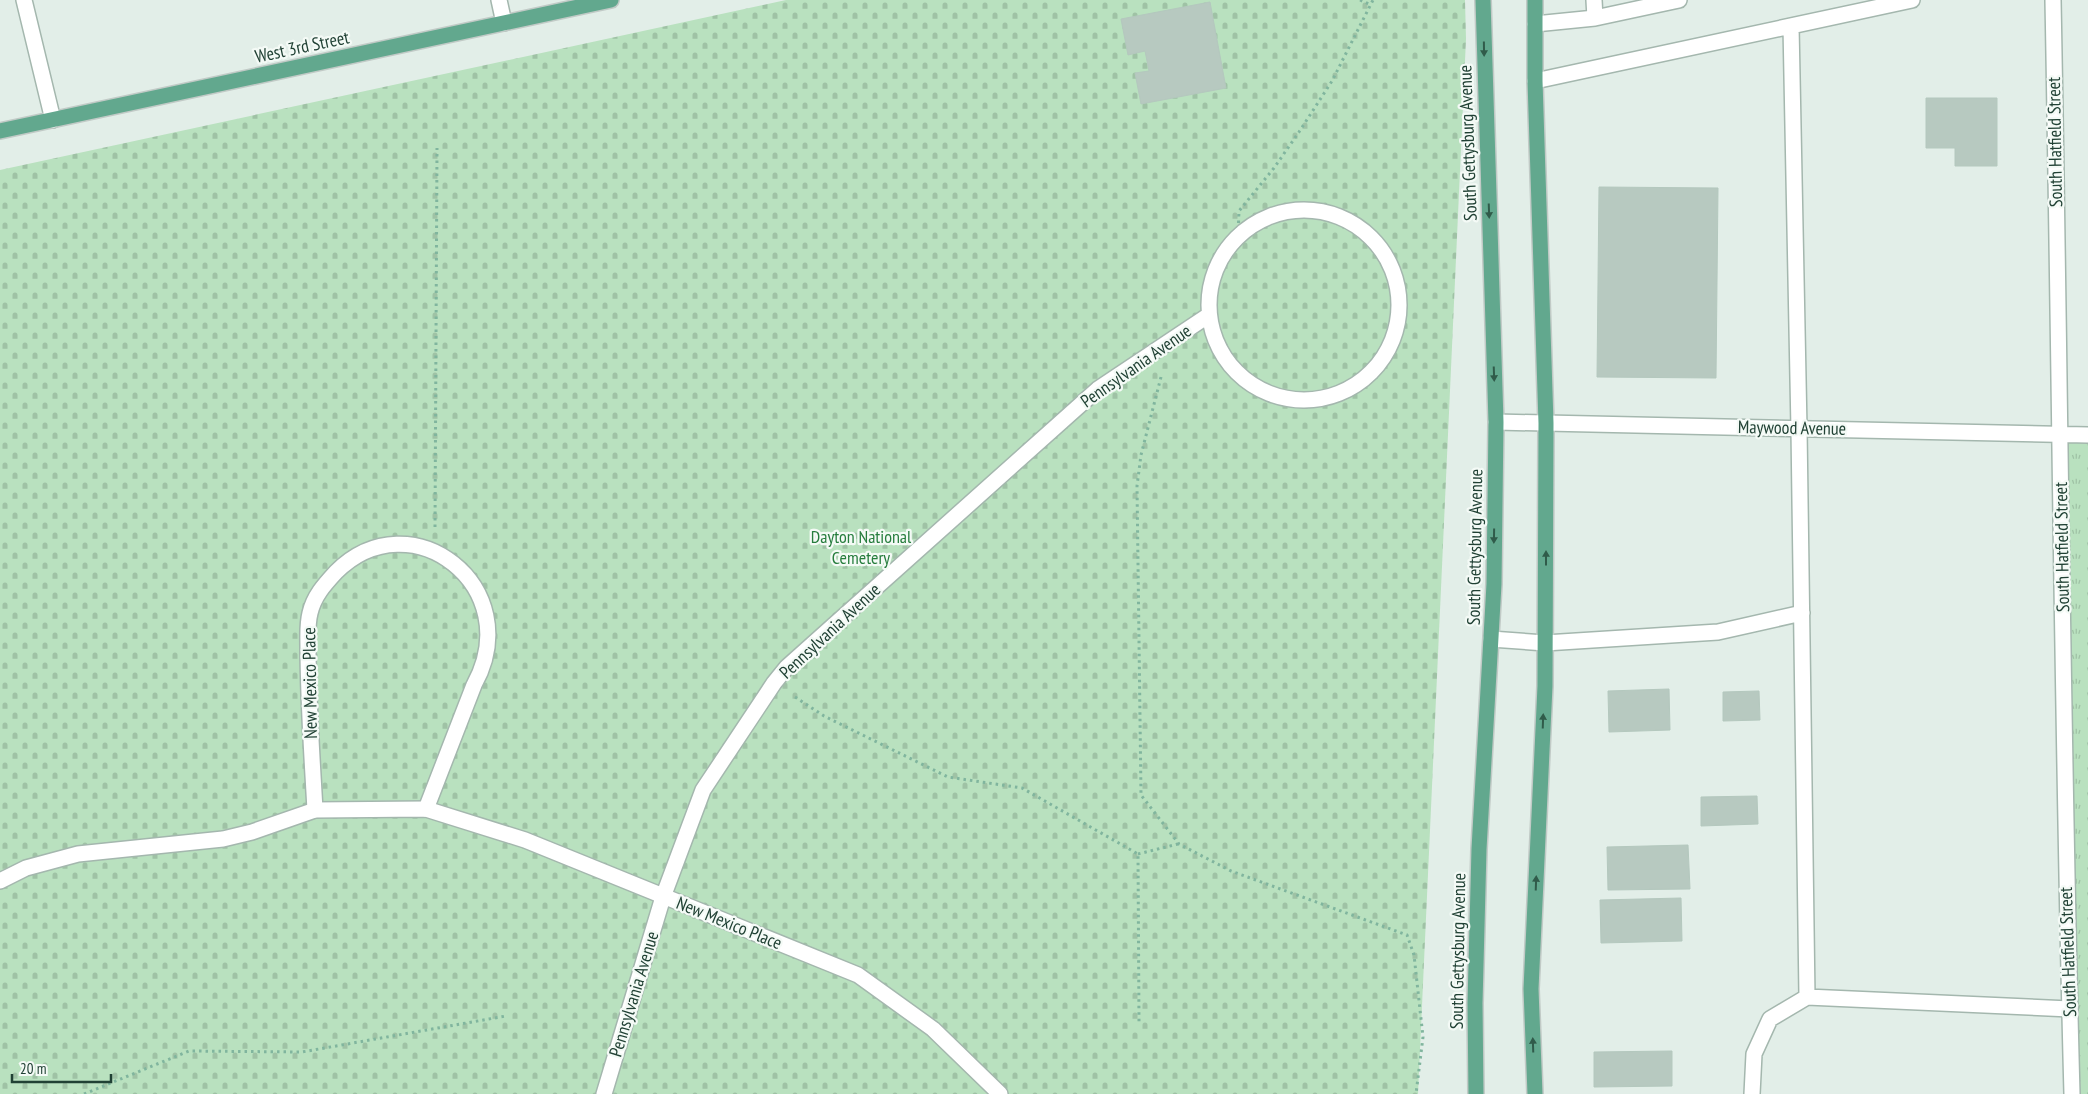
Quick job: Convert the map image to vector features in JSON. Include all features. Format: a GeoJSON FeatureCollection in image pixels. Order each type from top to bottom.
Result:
{"type":"FeatureCollection","features":[{"type":"Feature","properties":{"kind":"main road","name":"West 3rd Street"},"geometry":{"type":"LineString","coordinates":[[0,131],[611,0]]}},
{"type":"Feature","properties":{"kind":"main road","name":"South Gettysburg Avenue"},"geometry":{"type":"LineString","coordinates":[[1476,1094],[1475,1003],[1479,849],[1491,639],[1496,422],[1483,0]]}},
{"type":"Feature","properties":{"kind":"main road"},"geometry":{"type":"LineString","coordinates":[[1535,0],[1535,81],[1546,423],[1545,643],[1531,989],[1535,1094]]}},
{"type":"Feature","properties":{"kind":"street"},"geometry":{"type":"LineString","coordinates":[[24,0],[53,120]]}},
{"type":"Feature","properties":{"kind":"street"},"geometry":{"type":"LineString","coordinates":[[499,0],[504,23]]}},
{"type":"Feature","properties":{"kind":"street"},"geometry":{"type":"LineString","coordinates":[[1594,0],[1595,18]]}},
{"type":"Feature","properties":{"kind":"street"},"geometry":{"type":"LineString","coordinates":[[1535,24],[1595,18],[1679,0]]}},
{"type":"Feature","properties":{"kind":"street"},"geometry":{"type":"LineString","coordinates":[[1535,81],[1912,0]]}},
{"type":"Feature","properties":{"kind":"street","name":"South Hatfield Street"},"geometry":{"type":"LineString","coordinates":[[2053,0],[2061,434],[2065,837],[2072,1094]]}},
{"type":"Feature","properties":{"kind":"street"},"geometry":{"type":"LineString","coordinates":[[1791,26],[1800,429],[1807,996]]}},
{"type":"Feature","properties":{"kind":"street","name":"Pennsylvania Avenue"},"geometry":{"type":"LineString","coordinates":[[1295,210],[1327,212],[1356,225],[1380,246],[1395,274],[1400,306],[1395,337],[1379,365],[1355,386],[1325,398],[1293,400],[1262,391],[1236,372],[1218,346],[1209,315],[1210,286],[1220,259],[1238,236],[1264,218],[1295,210]]}},
{"type":"Feature","properties":{"kind":"street","name":"Pennsylvania Avenue"},"geometry":{"type":"LineString","coordinates":[[604,1094],[663,897],[703,790],[774,683],[787,667],[1098,389],[1209,315]]}},
{"type":"Feature","properties":{"kind":"street","name":"Maywood Avenue"},"geometry":{"type":"LineString","coordinates":[[1496,422],[2088,435]]}},
{"type":"Feature","properties":{"kind":"street","name":"New Mexico Place"},"geometry":{"type":"LineString","coordinates":[[315,810],[307,665],[307,631],[314,600],[322,586],[347,562],[362,552],[378,546],[403,545],[435,553],[450,561],[473,583],[481,597],[486,612],[488,644],[481,672],[474,685],[426,808]]}},
{"type":"Feature","properties":{"kind":"street"},"geometry":{"type":"LineString","coordinates":[[1491,639],[1545,643],[1718,632],[1802,613]]}},
{"type":"Feature","properties":{"kind":"street","name":"New Mexico Place"},"geometry":{"type":"LineString","coordinates":[[0,881],[35,866],[78,854],[223,839],[252,832],[315,810],[426,808],[525,840],[858,975],[933,1029],[1000,1094]]}},
{"type":"Feature","properties":{"kind":"street"},"geometry":{"type":"LineString","coordinates":[[1752,1094],[1754,1054],[1770,1019],[1807,996],[2070,1009]]}},
{"type":"Feature","properties":{"kind":"path"},"geometry":{"type":"LineString","coordinates":[[1360,0],[1371,5]]}},
{"type":"Feature","properties":{"kind":"path"},"geometry":{"type":"LineString","coordinates":[[1238,236],[1239,211],[1274,168],[1304,125],[1332,80],[1373,0]]}},
{"type":"Feature","properties":{"kind":"path"},"geometry":{"type":"LineString","coordinates":[[435,553],[437,148]]}},
{"type":"Feature","properties":{"kind":"path"},"geometry":{"type":"LineString","coordinates":[[1167,343],[1160,383],[1141,455],[1137,486],[1141,795],[1179,844],[1231,871],[1407,935],[1414,955],[1422,1037],[1416,1094]]}},
{"type":"Feature","properties":{"kind":"path"},"geometry":{"type":"LineString","coordinates":[[774,683],[824,716],[948,777],[1022,788],[1138,854],[1179,844]]}},
{"type":"Feature","properties":{"kind":"path"},"geometry":{"type":"LineString","coordinates":[[1138,854],[1139,1024]]}},
{"type":"Feature","properties":{"kind":"path"},"geometry":{"type":"LineString","coordinates":[[84,1094],[189,1051],[302,1052],[506,1016]]}},
{"type":"Feature","properties":{"kind":"green space","name":"Dayton National Cemetery"},"geometry":{"type":"Polygon","coordinates":[[[786,0],[1465,0],[1466,39],[1418,1094],[0,1094],[0,170],[786,0]]]}},
{"type":"Feature","properties":{"kind":"green space"},"geometry":{"type":"Polygon","coordinates":[[[2061,434],[2088,435],[2088,1094],[2072,1094],[2061,434]]]}},
{"type":"Feature","properties":{"kind":"building"},"geometry":{"type":"Polygon","coordinates":[[[1210,2],[1226,88],[1141,104],[1135,73],[1149,71],[1145,51],[1128,55],[1121,19],[1210,2]]]}},
{"type":"Feature","properties":{"kind":"building"},"geometry":{"type":"Polygon","coordinates":[[[1926,98],[1997,98],[1997,166],[1955,166],[1955,148],[1926,148],[1926,98]]]}},
{"type":"Feature","properties":{"kind":"building"},"geometry":{"type":"Polygon","coordinates":[[[1599,187],[1718,188],[1716,378],[1597,377],[1599,187]]]}},
{"type":"Feature","properties":{"kind":"building"},"geometry":{"type":"Polygon","coordinates":[[[1669,689],[1670,730],[1609,732],[1608,691],[1669,689]]]}},
{"type":"Feature","properties":{"kind":"building"},"geometry":{"type":"Polygon","coordinates":[[[1759,691],[1760,720],[1723,721],[1723,692],[1759,691]]]}},
{"type":"Feature","properties":{"kind":"building"},"geometry":{"type":"Polygon","coordinates":[[[1757,796],[1758,824],[1701,826],[1701,797],[1757,796]]]}},
{"type":"Feature","properties":{"kind":"building"},"geometry":{"type":"Polygon","coordinates":[[[1688,845],[1690,889],[1608,890],[1607,847],[1688,845]]]}},
{"type":"Feature","properties":{"kind":"building"},"geometry":{"type":"Polygon","coordinates":[[[1681,898],[1682,941],[1601,943],[1600,900],[1681,898]]]}},
{"type":"Feature","properties":{"kind":"building"},"geometry":{"type":"Polygon","coordinates":[[[1672,1051],[1672,1086],[1594,1087],[1594,1052],[1672,1051]]]}}]}
